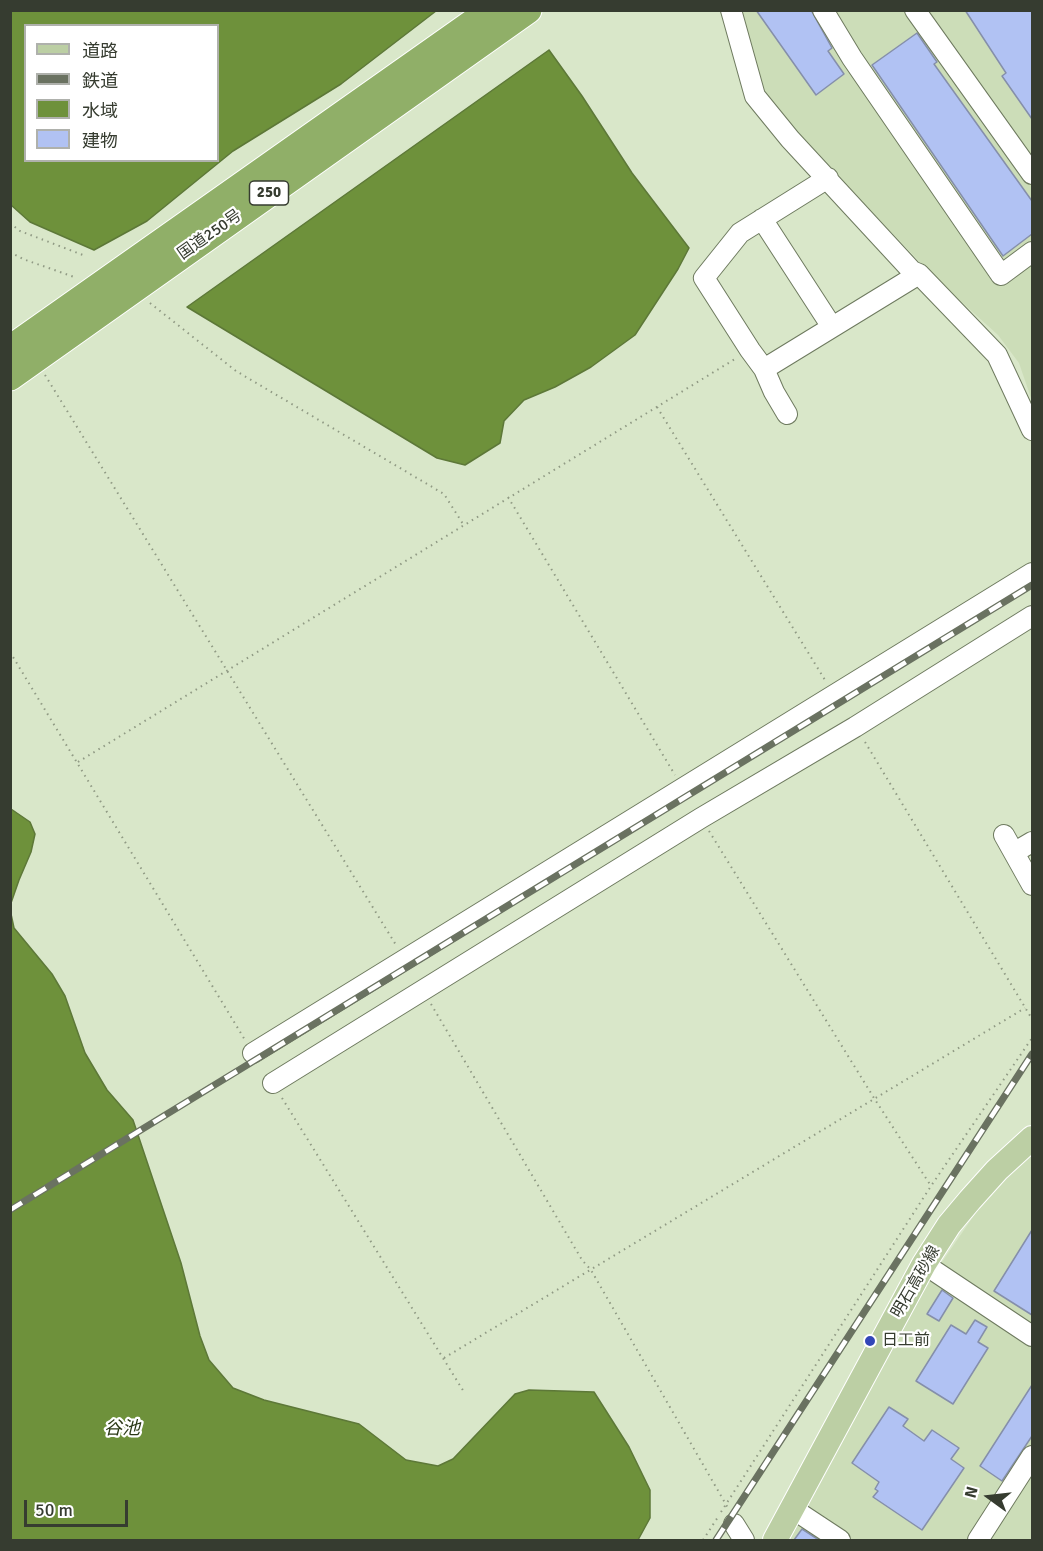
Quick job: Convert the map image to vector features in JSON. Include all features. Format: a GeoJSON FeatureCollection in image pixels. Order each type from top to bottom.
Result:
{"type":"FeatureCollection","features":[{"type":"Feature","properties":{"kind":"highway","name":"国道250号"},"geometry":{"type":"LineString","coordinates":[[10,350],[492,10]]}},
{"type":"Feature","properties":{"kind":"highway","name":"国道250号"},"geometry":{"type":"LineString","coordinates":[[10,377],[528,10]]}},
{"type":"Feature","properties":{"kind":"main road","name":"明石高砂線"},"geometry":{"type":"LineString","coordinates":[[775,1540],[924,1264],[949,1225],[970,1200],[997,1170],[1032,1138]]}},
{"type":"Feature","properties":{"kind":"street"},"geometry":{"type":"LineString","coordinates":[[731,10],[755,96],[790,139],[912,271],[919,274],[998,356],[1032,430]]}},
{"type":"Feature","properties":{"kind":"street"},"geometry":{"type":"LineString","coordinates":[[823,10],[852,58],[1001,275],[1032,252]]}},
{"type":"Feature","properties":{"kind":"street"},"geometry":{"type":"LineString","coordinates":[[915,10],[1032,174]]}},
{"type":"Feature","properties":{"kind":"street"},"geometry":{"type":"LineString","coordinates":[[787,414],[764,369],[704,278],[740,233],[828,178]]}},
{"type":"Feature","properties":{"kind":"street"},"geometry":{"type":"LineString","coordinates":[[762,219],[832,327]]}},
{"type":"Feature","properties":{"kind":"street"},"geometry":{"type":"LineString","coordinates":[[764,369],[919,274]]}},
{"type":"Feature","properties":{"kind":"street"},"geometry":{"type":"LineString","coordinates":[[253,1053],[1032,573]]}},
{"type":"Feature","properties":{"kind":"street"},"geometry":{"type":"LineString","coordinates":[[273,1083],[1032,616]]}},
{"type":"Feature","properties":{"kind":"street"},"geometry":{"type":"LineString","coordinates":[[1004,835],[1032,885]]}},
{"type":"Feature","properties":{"kind":"street"},"geometry":{"type":"LineString","coordinates":[[1015,852],[1032,842]]}},
{"type":"Feature","properties":{"kind":"street"},"geometry":{"type":"LineString","coordinates":[[924,1264],[1032,1336]]}},
{"type":"Feature","properties":{"kind":"street"},"geometry":{"type":"LineString","coordinates":[[978,1540],[1032,1456]]}},
{"type":"Feature","properties":{"kind":"street"},"geometry":{"type":"LineString","coordinates":[[793,1509],[840,1540]]}},
{"type":"Feature","properties":{"kind":"path"},"geometry":{"type":"LineString","coordinates":[[10,223],[20,231],[83,255]]}},
{"type":"Feature","properties":{"kind":"path"},"geometry":{"type":"LineString","coordinates":[[10,252],[23,259],[83,280]]}},
{"type":"Feature","properties":{"kind":"path"},"geometry":{"type":"LineString","coordinates":[[148,301],[236,371],[444,494],[463,524]]}},
{"type":"Feature","properties":{"kind":"path"},"geometry":{"type":"LineString","coordinates":[[78,762],[750,350]]}},
{"type":"Feature","properties":{"kind":"path"},"geometry":{"type":"LineString","coordinates":[[657,406],[835,696]]}},
{"type":"Feature","properties":{"kind":"path"},"geometry":{"type":"LineString","coordinates":[[508,497],[683,789]]}},
{"type":"Feature","properties":{"kind":"path"},"geometry":{"type":"LineString","coordinates":[[10,652],[253,1053]]}},
{"type":"Feature","properties":{"kind":"path"},"geometry":{"type":"LineString","coordinates":[[855,727],[1032,1019]]}},
{"type":"Feature","properties":{"kind":"path"},"geometry":{"type":"LineString","coordinates":[[701,818],[931,1186]]}},
{"type":"Feature","properties":{"kind":"path"},"geometry":{"type":"LineString","coordinates":[[443,1359],[1025,1008]]}},
{"type":"Feature","properties":{"kind":"path"},"geometry":{"type":"LineString","coordinates":[[703,1540],[931,1186],[1032,1038]]}},
{"type":"Feature","properties":{"kind":"path"},"geometry":{"type":"LineString","coordinates":[[273,1083],[464,1392]]}},
{"type":"Feature","properties":{"kind":"shaded area"},"geometry":{"type":"Polygon","coordinates":[[[740,11],[1032,11],[1032,401],[1019,363],[998,335],[933,276],[784,119],[760,84],[740,11]]]}},
{"type":"Feature","properties":{"kind":"shaded area"},"geometry":{"type":"Polygon","coordinates":[[[1032,1152],[1032,1540],[785,1540],[918,1297],[988,1195],[1032,1152]]]}},
{"type":"Feature","properties":{"kind":"water"},"geometry":{"type":"Polygon","coordinates":[[[11,10],[436,11],[341,84],[233,151],[147,221],[94,250],[30,222],[11,205],[11,10]]]}},
{"type":"Feature","properties":{"kind":"water"},"geometry":{"type":"Polygon","coordinates":[[[549,50],[632,173],[689,248],[635,335],[591,367],[555,387],[524,400],[504,421],[500,443],[465,465],[437,458],[187,307],[549,50]]]}},
{"type":"Feature","properties":{"kind":"water"},"geometry":{"type":"Polygon","coordinates":[[[11,809],[30,822],[35,834],[31,852],[11,903],[11,809]]]}},
{"type":"Feature","properties":{"kind":"water","name":"谷池"},"geometry":{"type":"Polygon","coordinates":[[[11,914],[14,928],[52,974],[65,996],[85,1053],[107,1090],[133,1120],[181,1263],[200,1336],[209,1360],[233,1388],[264,1400],[359,1424],[406,1460],[438,1466],[453,1459],[515,1394],[529,1390],[594,1392],[629,1447],[650,1490],[650,1518],[638,1540],[11,1540],[11,914]]]}},
{"type":"Feature","properties":{"kind":"building"},"geometry":{"type":"Polygon","coordinates":[[[756,10],[811,10],[832,48],[828,51],[844,74],[816,95],[756,10]]]}},
{"type":"Feature","properties":{"kind":"building"},"geometry":{"type":"Polygon","coordinates":[[[965,10],[1032,10],[1032,119],[1002,76],[1006,73],[965,10]]]}},
{"type":"Feature","properties":{"kind":"building"},"geometry":{"type":"Polygon","coordinates":[[[917,33],[937,62],[934,64],[1032,201],[1032,234],[1003,256],[872,65],[917,33]]]}},
{"type":"Feature","properties":{"kind":"building"},"geometry":{"type":"Polygon","coordinates":[[[1032,1230],[1032,1315],[994,1291],[1032,1230]]]}},
{"type":"Feature","properties":{"kind":"building"},"geometry":{"type":"Polygon","coordinates":[[[942,1290],[953,1298],[939,1321],[927,1314],[942,1290]]]}},
{"type":"Feature","properties":{"kind":"building"},"geometry":{"type":"Polygon","coordinates":[[[975,1320],[987,1327],[978,1342],[988,1348],[953,1404],[916,1381],[951,1325],[966,1334],[975,1320]]]}},
{"type":"Feature","properties":{"kind":"building"},"geometry":{"type":"Polygon","coordinates":[[[1032,1385],[1032,1436],[1002,1481],[980,1466],[1032,1385]]]}},
{"type":"Feature","properties":{"kind":"building"},"geometry":{"type":"Polygon","coordinates":[[[889,1407],[908,1419],[903,1426],[924,1441],[932,1430],[959,1448],[951,1459],[964,1468],[922,1530],[873,1497],[878,1491],[875,1489],[879,1482],[852,1463],[889,1407]]]}},
{"type":"Feature","properties":{"kind":"building"},"geometry":{"type":"Polygon","coordinates":[[[802,1529],[819,1540],[794,1540],[802,1529]]]}},
{"type":"Feature","properties":{"kind":"railway"},"geometry":{"type":"LineString","coordinates":[[10,1210],[1032,585]]}},
{"type":"Feature","properties":{"kind":"railway"},"geometry":{"type":"LineString","coordinates":[[716,1540],[1032,1054]]}},
{"type":"Feature","properties":{"kind":"place","name":"日工前"},"geometry":{"type":"Point","coordinates":[870,1341]}}]}
